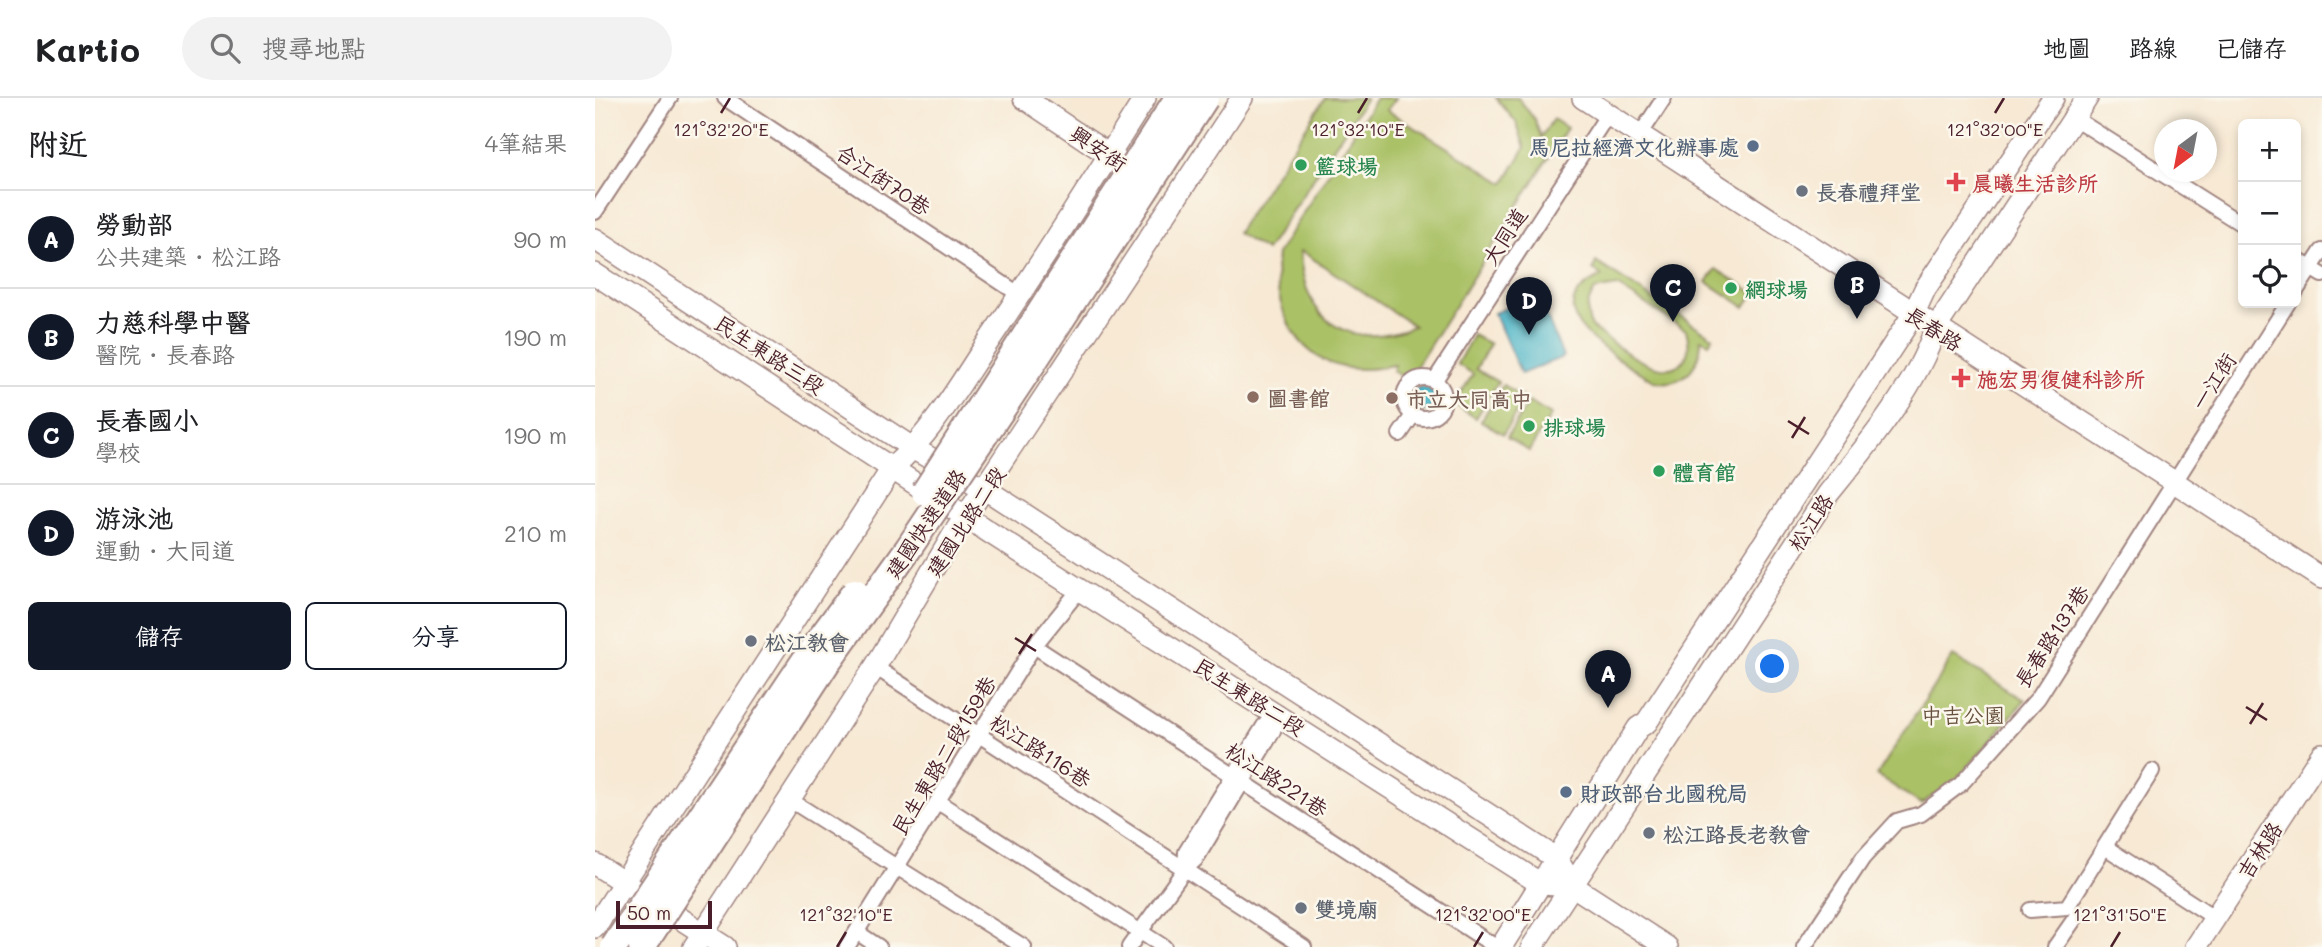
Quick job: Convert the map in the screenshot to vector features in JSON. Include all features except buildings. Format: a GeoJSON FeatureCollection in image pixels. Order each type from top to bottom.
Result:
{"type":"FeatureCollection","features":[{"type":"Feature","properties":{"kind":"highway","name":"建國快速道路"},"geometry":{"type":"LineString","coordinates":[[642,947],[901,545],[1178,98]]}},
{"type":"Feature","properties":{"kind":"highway","name":"建國快速道路"},"geometry":{"type":"LineString","coordinates":[[628,947],[1205,98]]}},
{"type":"Feature","properties":{"kind":"highway"},"geometry":{"type":"LineString","coordinates":[[614,947],[810,653],[901,545]]}},
{"type":"Feature","properties":{"kind":"highway"},"geometry":{"type":"LineString","coordinates":[[662,947],[837,677],[901,545]]}},
{"type":"Feature","properties":{"kind":"street"},"geometry":{"type":"LineString","coordinates":[[595,212],[670,98]]}},
{"type":"Feature","properties":{"kind":"street","name":"合江街70巷"},"geometry":{"type":"LineString","coordinates":[[726,98],[1020,295]]}},
{"type":"Feature","properties":{"kind":"street","name":"興安街"},"geometry":{"type":"LineString","coordinates":[[1024,98],[1175,199]]}},
{"type":"Feature","properties":{"kind":"street"},"geometry":{"type":"LineString","coordinates":[[595,927],[893,467],[914,449],[1020,295],[1145,98]]}},
{"type":"Feature","properties":{"kind":"street","name":"建國北路二段"},"geometry":{"type":"LineString","coordinates":[[698,940],[875,667],[967,516],[1242,98]]}},
{"type":"Feature","properties":{"kind":"street","name":"長春路"},"geometry":{"type":"LineString","coordinates":[[1583,98],[1913,315],[2322,578]]}},
{"type":"Feature","properties":{"kind":"street"},"geometry":{"type":"LineString","coordinates":[[1640,135],[1664,98]]}},
{"type":"Feature","properties":{"kind":"street","name":"松江路"},"geometry":{"type":"LineString","coordinates":[[1532,947],[1828,494],[1863,452],[1920,365],[1935,329],[2087,98]]}},
{"type":"Feature","properties":{"kind":"street","name":"松江路"},"geometry":{"type":"LineString","coordinates":[[1499,947],[1638,728],[1647,722],[1913,315],[1925,289],[2049,100]]}},
{"type":"Feature","properties":{"kind":"street","name":"大同道"},"geometry":{"type":"LineString","coordinates":[[1435,380],[1608,114]]}},
{"type":"Feature","properties":{"kind":"street"},"geometry":{"type":"LineString","coordinates":[[2074,118],[2238,222]]}},
{"type":"Feature","properties":{"kind":"street","name":"民生東路三段"},"geometry":{"type":"LineString","coordinates":[[595,239],[914,449],[947,467]]}},
{"type":"Feature","properties":{"kind":"street"},"geometry":{"type":"LineString","coordinates":[[2301,286],[2316,272],[2322,251]]}},
{"type":"Feature","properties":{"kind":"street"},"geometry":{"type":"LineString","coordinates":[[2301,262],[2316,272]]}},
{"type":"Feature","properties":{"kind":"street","name":"民生東路三段"},"geometry":{"type":"LineString","coordinates":[[595,274],[930,492]]}},
{"type":"Feature","properties":{"kind":"street","name":"一江街"},"geometry":{"type":"LineString","coordinates":[[2174,481],[2285,308]]}},
{"type":"Feature","properties":{"kind":"street"},"geometry":{"type":"LineString","coordinates":[[1428,376],[1435,380],[1440,384],[1444,400],[1435,415],[1419,419],[1406,411],[1403,396],[1412,381],[1428,376]]}},
{"type":"Feature","properties":{"kind":"street"},"geometry":{"type":"LineString","coordinates":[[1401,434],[1413,415]]}},
{"type":"Feature","properties":{"kind":"street","name":"民生東路二段"},"geometry":{"type":"LineString","coordinates":[[947,467],[1557,859],[1573,886],[1667,947]]}},
{"type":"Feature","properties":{"kind":"street","name":"長春路137巷"},"geometry":{"type":"LineString","coordinates":[[1804,947],[1863,858],[1897,821],[1921,814],[1961,784],[2038,698],[2174,481]]}},
{"type":"Feature","properties":{"kind":"street","name":"民生東路二段"},"geometry":{"type":"LineString","coordinates":[[930,492],[1541,884],[1573,886]]}},
{"type":"Feature","properties":{"kind":"street","name":"民生東路二段159巷"},"geometry":{"type":"LineString","coordinates":[[847,947],[1034,646],[1080,589]]}},
{"type":"Feature","properties":{"kind":"street","name":"松江路221巷"},"geometry":{"type":"LineString","coordinates":[[1034,646],[1499,947]]}},
{"type":"Feature","properties":{"kind":"street","name":"松江路116巷"},"geometry":{"type":"LineString","coordinates":[[875,667],[1304,947]]}},
{"type":"Feature","properties":{"kind":"street"},"geometry":{"type":"LineString","coordinates":[[1129,947],[1185,869],[1196,859],[1238,778],[1273,731],[1277,713]]}},
{"type":"Feature","properties":{"kind":"street","name":"吉林路"},"geometry":{"type":"LineString","coordinates":[[2196,947],[2322,754]]}},
{"type":"Feature","properties":{"kind":"street"},"geometry":{"type":"LineString","coordinates":[[2030,909],[2067,907],[2152,771]]}},
{"type":"Feature","properties":{"kind":"street"},"geometry":{"type":"LineString","coordinates":[[790,800],[1024,947]]}},
{"type":"Feature","properties":{"kind":"street"},"geometry":{"type":"LineString","coordinates":[[938,802],[1164,947]]}},
{"type":"Feature","properties":{"kind":"street"},"geometry":{"type":"LineString","coordinates":[[2105,848],[2215,918]]}},
{"type":"Feature","properties":{"kind":"street"},"geometry":{"type":"LineString","coordinates":[[595,863],[624,882],[698,940],[725,947]]}},
{"type":"Feature","properties":{"kind":"street"},"geometry":{"type":"LineString","coordinates":[[2055,947],[2078,914]]}},
{"type":"Feature","properties":{"kind":"street"},"geometry":{"type":"LineString","coordinates":[[858,933],[879,947]]}},
{"type":"Feature","properties":{"kind":"green space","name":"籃球場"},"geometry":{"type":"Polygon","coordinates":[[[1325,98],[1366,98],[1266,251],[1237,233],[1325,98]]]}},
{"type":"Feature","properties":{"kind":"green space"},"geometry":{"type":"Polygon","coordinates":[[[1376,98],[1396,98],[1387,110],[1504,183],[1525,148],[1516,122],[1496,98],[1518,98],[1535,120],[1541,138],[1553,119],[1567,128],[1408,380],[1393,371],[1395,365],[1366,369],[1340,366],[1321,359],[1306,347],[1285,315],[1276,275],[1277,254],[1376,98]],[[1301,251],[1303,275],[1310,296],[1320,312],[1333,324],[1350,332],[1369,335],[1390,333],[1414,326],[1301,251]]]}},
{"type":"Feature","properties":{"kind":"green space"},"geometry":{"type":"Polygon","coordinates":[[[1596,262],[1713,337],[1709,343],[1701,339],[1698,358],[1688,373],[1674,381],[1654,381],[1603,348],[1587,334],[1576,319],[1573,304],[1581,290],[1602,276],[1593,269],[1596,262]],[[1617,286],[1595,290],[1588,303],[1591,327],[1649,365],[1674,367],[1683,361],[1688,350],[1686,330],[1617,286]]]}},
{"type":"Feature","properties":{"kind":"green space","name":"網球場"},"geometry":{"type":"Polygon","coordinates":[[[1716,269],[1754,293],[1745,307],[1707,282],[1716,269]]]}},
{"type":"Feature","properties":{"kind":"green space","name":"排球場"},"geometry":{"type":"Polygon","coordinates":[[[1473,335],[1490,344],[1476,369],[1498,382],[1476,418],[1454,404],[1473,374],[1457,364],[1473,335]]]}},
{"type":"Feature","properties":{"kind":"green space","name":"排球場"},"geometry":{"type":"Polygon","coordinates":[[[1503,385],[1525,399],[1503,434],[1481,421],[1503,385]]]}},
{"type":"Feature","properties":{"kind":"green space","name":"排球場"},"geometry":{"type":"Polygon","coordinates":[[[1529,402],[1551,415],[1529,451],[1507,437],[1529,402]]]}},
{"type":"Feature","properties":{"kind":"green space","name":"中吉公園"},"geometry":{"type":"Polygon","coordinates":[[[1953,656],[2025,700],[1958,779],[1921,804],[1877,775],[1953,656]]]}},
{"type":"Feature","properties":{"kind":"water"},"geometry":{"type":"Polygon","coordinates":[[[1538,294],[1563,357],[1521,374],[1494,313],[1538,294]]]}},
{"type":"Feature","properties":{"kind":"water"},"geometry":{"type":"Polygon","coordinates":[[[1423,387],[1434,394],[1435,399],[1428,410],[1423,411],[1412,404],[1411,399],[1418,388],[1423,387]]]}},
{"type":"Feature","properties":{"kind":"place","name":"馬尼拉經濟文化辦事處"},"geometry":{"type":"Point","coordinates":[1753,146]}},
{"type":"Feature","properties":{"kind":"place","name":"籃球場"},"geometry":{"type":"Point","coordinates":[1301,165]}},
{"type":"Feature","properties":{"kind":"place","name":"晨曦生活診所"},"geometry":{"type":"Point","coordinates":[1956,182]}},
{"type":"Feature","properties":{"kind":"place","name":"長春禮拜堂"},"geometry":{"type":"Point","coordinates":[1802,191]}},
{"type":"Feature","properties":{"kind":"place","name":"網球場"},"geometry":{"type":"Point","coordinates":[1731,288]}},
{"type":"Feature","properties":{"kind":"place","name":"力慈科學中醫"},"geometry":{"type":"Point","coordinates":[1857,319]}},
{"type":"Feature","properties":{"kind":"place","name":"長春國小"},"geometry":{"type":"Point","coordinates":[1673,322]}},
{"type":"Feature","properties":{"kind":"place","name":"游泳池"},"geometry":{"type":"Point","coordinates":[1529,335]}},
{"type":"Feature","properties":{"kind":"place","name":"施宏男復健科診所"},"geometry":{"type":"Point","coordinates":[1961,378]}},
{"type":"Feature","properties":{"kind":"place","name":"圖書館"},"geometry":{"type":"Point","coordinates":[1253,397]}},
{"type":"Feature","properties":{"kind":"place","name":"市立大同高中"},"geometry":{"type":"Point","coordinates":[1392,398]}},
{"type":"Feature","properties":{"kind":"place","name":"排球場"},"geometry":{"type":"Point","coordinates":[1529,426]}},
{"type":"Feature","properties":{"kind":"place","name":"體育館"},"geometry":{"type":"Point","coordinates":[1659,471]}},
{"type":"Feature","properties":{"kind":"place","name":"松江教會"},"geometry":{"type":"Point","coordinates":[751,641]}},
{"type":"Feature","properties":{"kind":"place","name":"勞動部"},"geometry":{"type":"Point","coordinates":[1608,708]}},
{"type":"Feature","properties":{"kind":"place","name":"財政部台北國稅局"},"geometry":{"type":"Point","coordinates":[1566,792]}},
{"type":"Feature","properties":{"kind":"place","name":"松江路長老教會"},"geometry":{"type":"Point","coordinates":[1649,833]}},
{"type":"Feature","properties":{"kind":"place","name":"雙境廟"},"geometry":{"type":"Point","coordinates":[1301,908]}}]}
